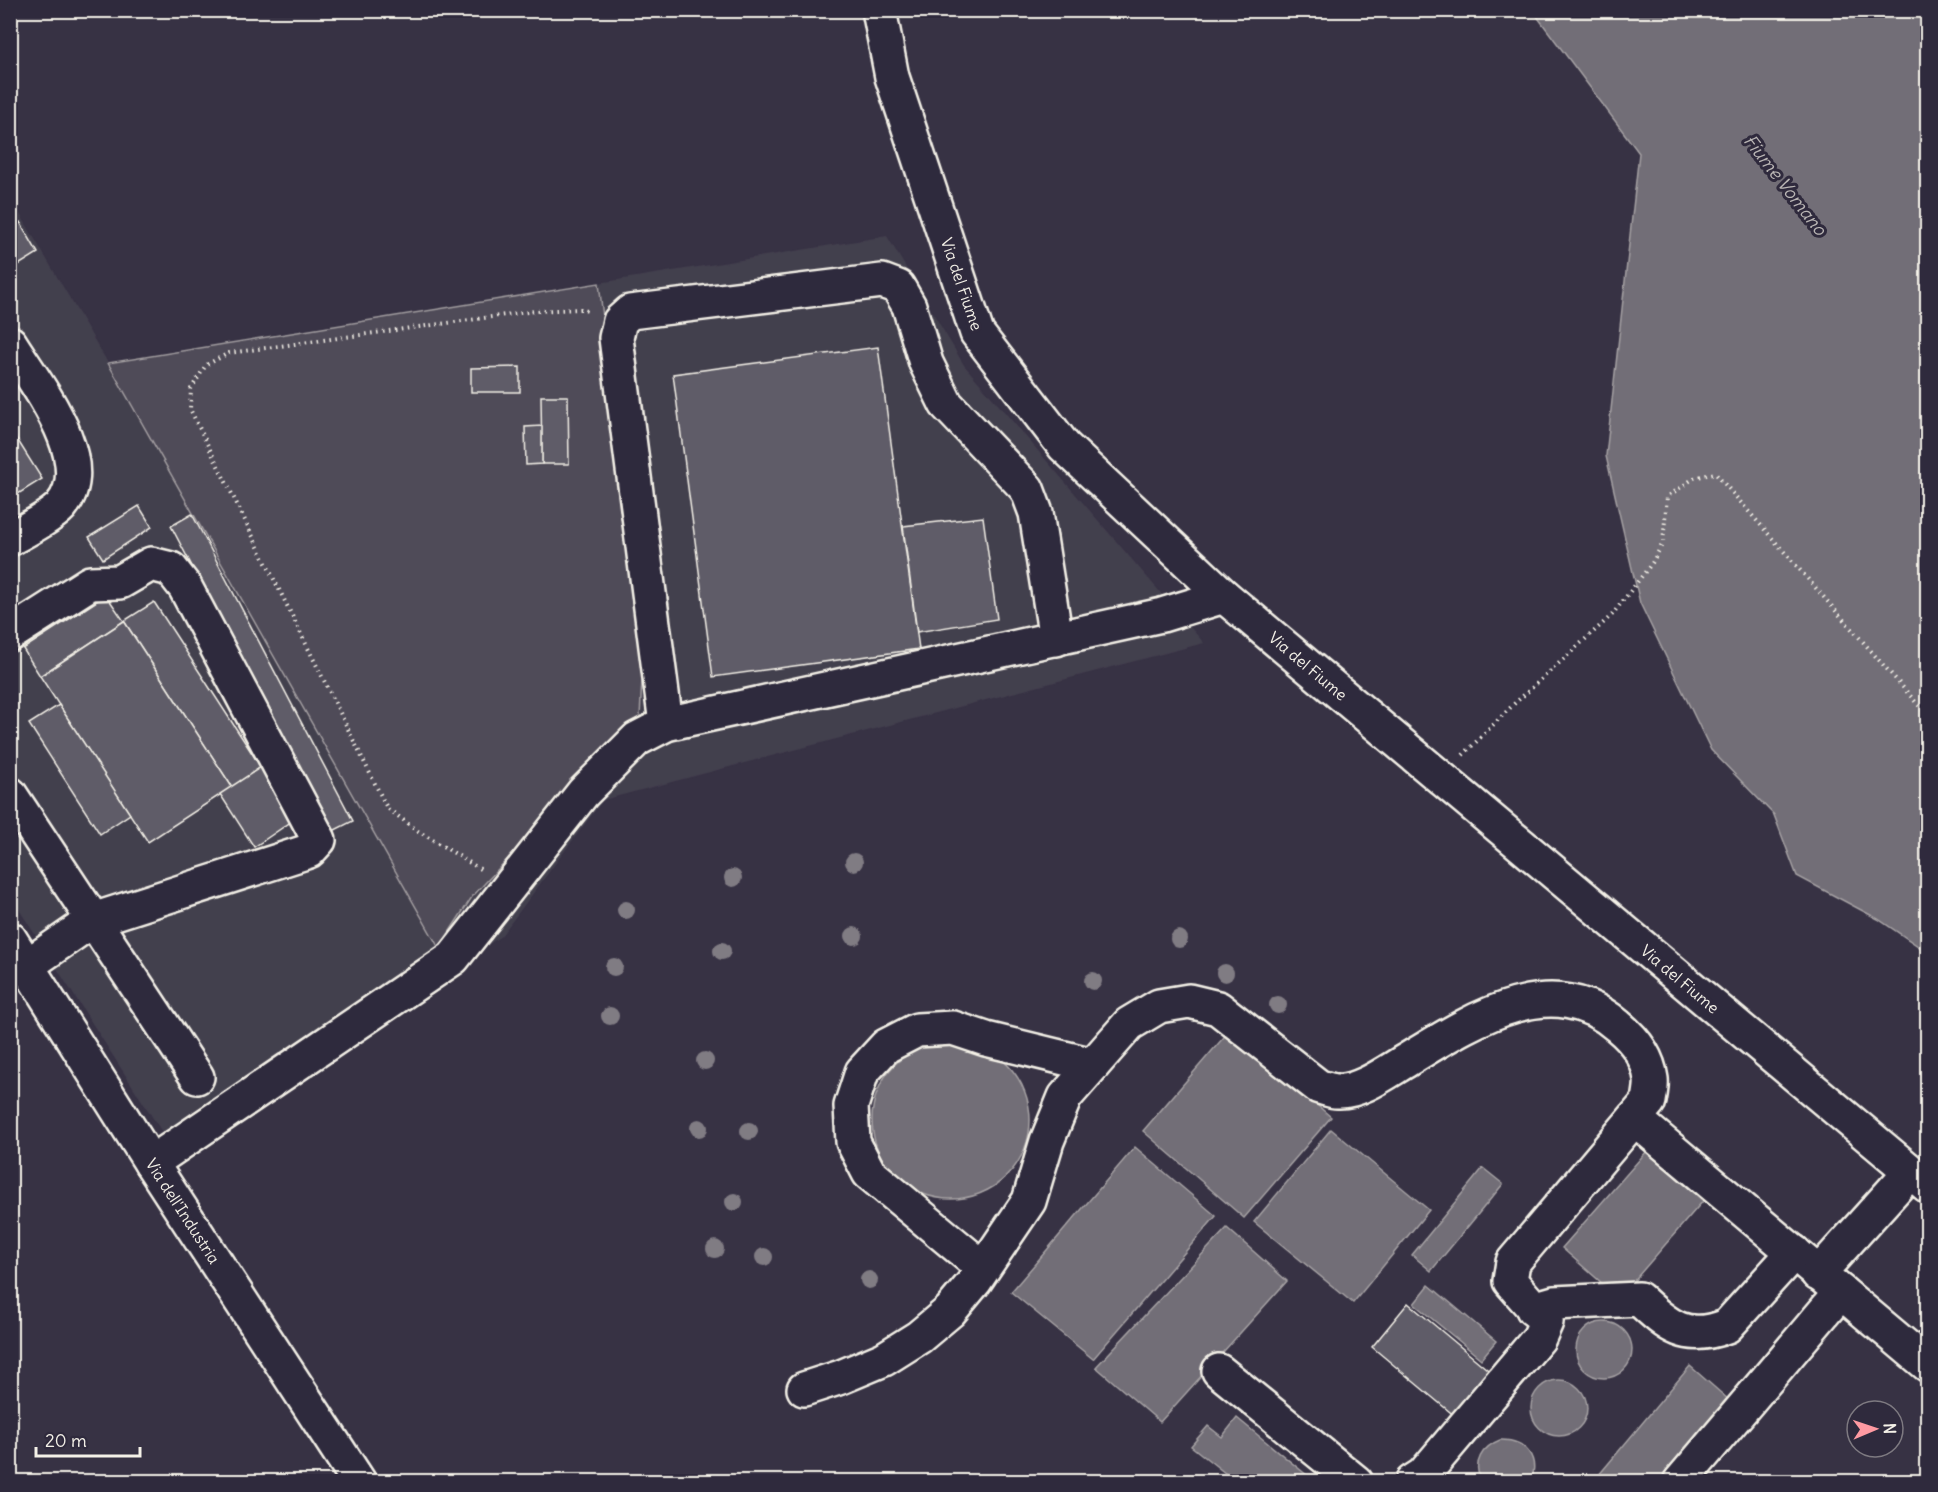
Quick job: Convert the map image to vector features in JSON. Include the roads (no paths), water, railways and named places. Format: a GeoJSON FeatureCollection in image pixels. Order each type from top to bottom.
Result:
{"type":"FeatureCollection","features":[{"type":"Feature","properties":{"kind":"street","name":"Via del Fiume"},"geometry":{"type":"LineString","coordinates":[[879,10],[892,77],[977,333],[1064,446],[1224,596],[1921,1176]]}},
{"type":"Feature","properties":{"kind":"street"},"geometry":{"type":"LineString","coordinates":[[666,724],[616,338],[620,321],[630,312],[882,281],[898,287],[909,306],[926,363],[946,404],[1027,489],[1036,513],[1056,639]]}},
{"type":"Feature","properties":{"kind":"street"},"geometry":{"type":"LineString","coordinates":[[10,344],[64,430],[71,451],[72,476],[70,492],[60,507],[10,540]]}},
{"type":"Feature","properties":{"kind":"street"},"geometry":{"type":"LineString","coordinates":[[10,634],[90,583],[120,582],[151,564],[171,569],[185,586],[318,840],[309,851],[93,920],[19,952]]}},
{"type":"Feature","properties":{"kind":"street"},"geometry":{"type":"LineString","coordinates":[[152,1163],[453,958],[583,793],[637,739],[666,724],[1162,615],[1224,596]]}},
{"type":"Feature","properties":{"kind":"street"},"geometry":{"type":"LineString","coordinates":[[10,795],[197,1077]]}},
{"type":"Feature","properties":{"kind":"street","name":"Via dell'Industria"},"geometry":{"type":"LineString","coordinates":[[19,952],[152,1163],[359,1482]]}},
{"type":"Feature","properties":{"kind":"street"},"geometry":{"type":"LineString","coordinates":[[804,1389],[884,1359],[919,1338],[950,1311],[984,1268],[1029,1201],[1047,1141],[1065,1097],[1129,1024],[1160,1006],[1188,1000],[1218,1008],[1319,1087],[1338,1092],[1363,1086],[1468,1023],[1524,1003],[1559,999],[1586,1005],[1609,1018],[1628,1033],[1643,1054],[1652,1080],[1649,1101],[1513,1262],[1510,1281],[1546,1322],[1539,1338],[1423,1475],[1412,1482]]}},
{"type":"Feature","properties":{"kind":"street"},"geometry":{"type":"LineString","coordinates":[[984,1268],[869,1173],[853,1142],[850,1106],[862,1072],[886,1046],[917,1030],[953,1028],[986,1039],[1093,1065]]}},
{"type":"Feature","properties":{"kind":"street"},"geometry":{"type":"LineString","coordinates":[[1635,1119],[1928,1365]]}},
{"type":"Feature","properties":{"kind":"street"},"geometry":{"type":"LineString","coordinates":[[1680,1482],[1829,1283],[1921,1176]]}},
{"type":"Feature","properties":{"kind":"street"},"geometry":{"type":"LineString","coordinates":[[1533,1309],[1554,1303],[1639,1299],[1679,1330],[1713,1331],[1727,1326],[1794,1252]]}},
{"type":"Feature","properties":{"kind":"street"},"geometry":{"type":"LineString","coordinates":[[1219,1371],[1356,1482]]}},
{"type":"Feature","properties":{"kind":"water","name":"Fiume Vomano"},"geometry":{"type":"Polygon","coordinates":[[[1533,11],[1927,11],[1927,952],[1878,919],[1797,876],[1774,815],[1711,750],[1640,603],[1606,456],[1639,153],[1533,11]]]}},
{"type":"Feature","properties":{"kind":"water"},"geometry":{"type":"Polygon","coordinates":[[[1230,1030],[1331,1117],[1244,1218],[1143,1131],[1230,1030]]]}},
{"type":"Feature","properties":{"kind":"water"},"geometry":{"type":"Polygon","coordinates":[[[951,1041],[981,1047],[1007,1064],[1024,1090],[1030,1120],[1024,1150],[1007,1176],[981,1193],[951,1199],[921,1193],[895,1176],[878,1150],[872,1120],[878,1090],[895,1064],[921,1047],[951,1041]]]}},
{"type":"Feature","properties":{"kind":"water"},"geometry":{"type":"Polygon","coordinates":[[[1331,1129],[1429,1210],[1353,1303],[1254,1222],[1331,1129]]]}},
{"type":"Feature","properties":{"kind":"water"},"geometry":{"type":"Polygon","coordinates":[[[1135,1147],[1216,1216],[1093,1359],[1011,1292],[1135,1147]]]}},
{"type":"Feature","properties":{"kind":"water"},"geometry":{"type":"Polygon","coordinates":[[[1647,1151],[1703,1201],[1619,1298],[1562,1248],[1647,1151]]]}},
{"type":"Feature","properties":{"kind":"water"},"geometry":{"type":"Polygon","coordinates":[[[1483,1168],[1503,1184],[1431,1271],[1412,1255],[1483,1168]]]}},
{"type":"Feature","properties":{"kind":"water"},"geometry":{"type":"Polygon","coordinates":[[[1227,1228],[1287,1281],[1160,1422],[1096,1367],[1227,1228]]]}},
{"type":"Feature","properties":{"kind":"water"},"geometry":{"type":"Polygon","coordinates":[[[1429,1285],[1496,1341],[1481,1359],[1414,1304],[1429,1285]]]}},
{"type":"Feature","properties":{"kind":"water"},"geometry":{"type":"Polygon","coordinates":[[[1598,1322],[1610,1322],[1620,1326],[1628,1334],[1632,1350],[1628,1366],[1620,1374],[1610,1378],[1598,1378],[1588,1374],[1580,1366],[1576,1356],[1576,1344],[1580,1334],[1588,1326],[1598,1322]]]}},
{"type":"Feature","properties":{"kind":"water"},"geometry":{"type":"Polygon","coordinates":[[[1690,1366],[1729,1400],[1660,1481],[1593,1482],[1690,1366]]]}},
{"type":"Feature","properties":{"kind":"water"},"geometry":{"type":"Polygon","coordinates":[[[1553,1380],[1565,1380],[1575,1384],[1583,1392],[1587,1408],[1583,1424],[1575,1432],[1565,1436],[1553,1436],[1543,1432],[1535,1424],[1531,1414],[1531,1402],[1535,1392],[1543,1384],[1553,1380]]]}},
{"type":"Feature","properties":{"kind":"water"},"geometry":{"type":"Polygon","coordinates":[[[1237,1418],[1314,1481],[1235,1481],[1191,1446],[1208,1426],[1222,1437],[1237,1418]]]}},
{"type":"Feature","properties":{"kind":"water"},"geometry":{"type":"Polygon","coordinates":[[[1500,1440],[1517,1443],[1528,1452],[1533,1465],[1531,1481],[1481,1481],[1478,1474],[1480,1456],[1488,1447],[1500,1440]]]}}]}
